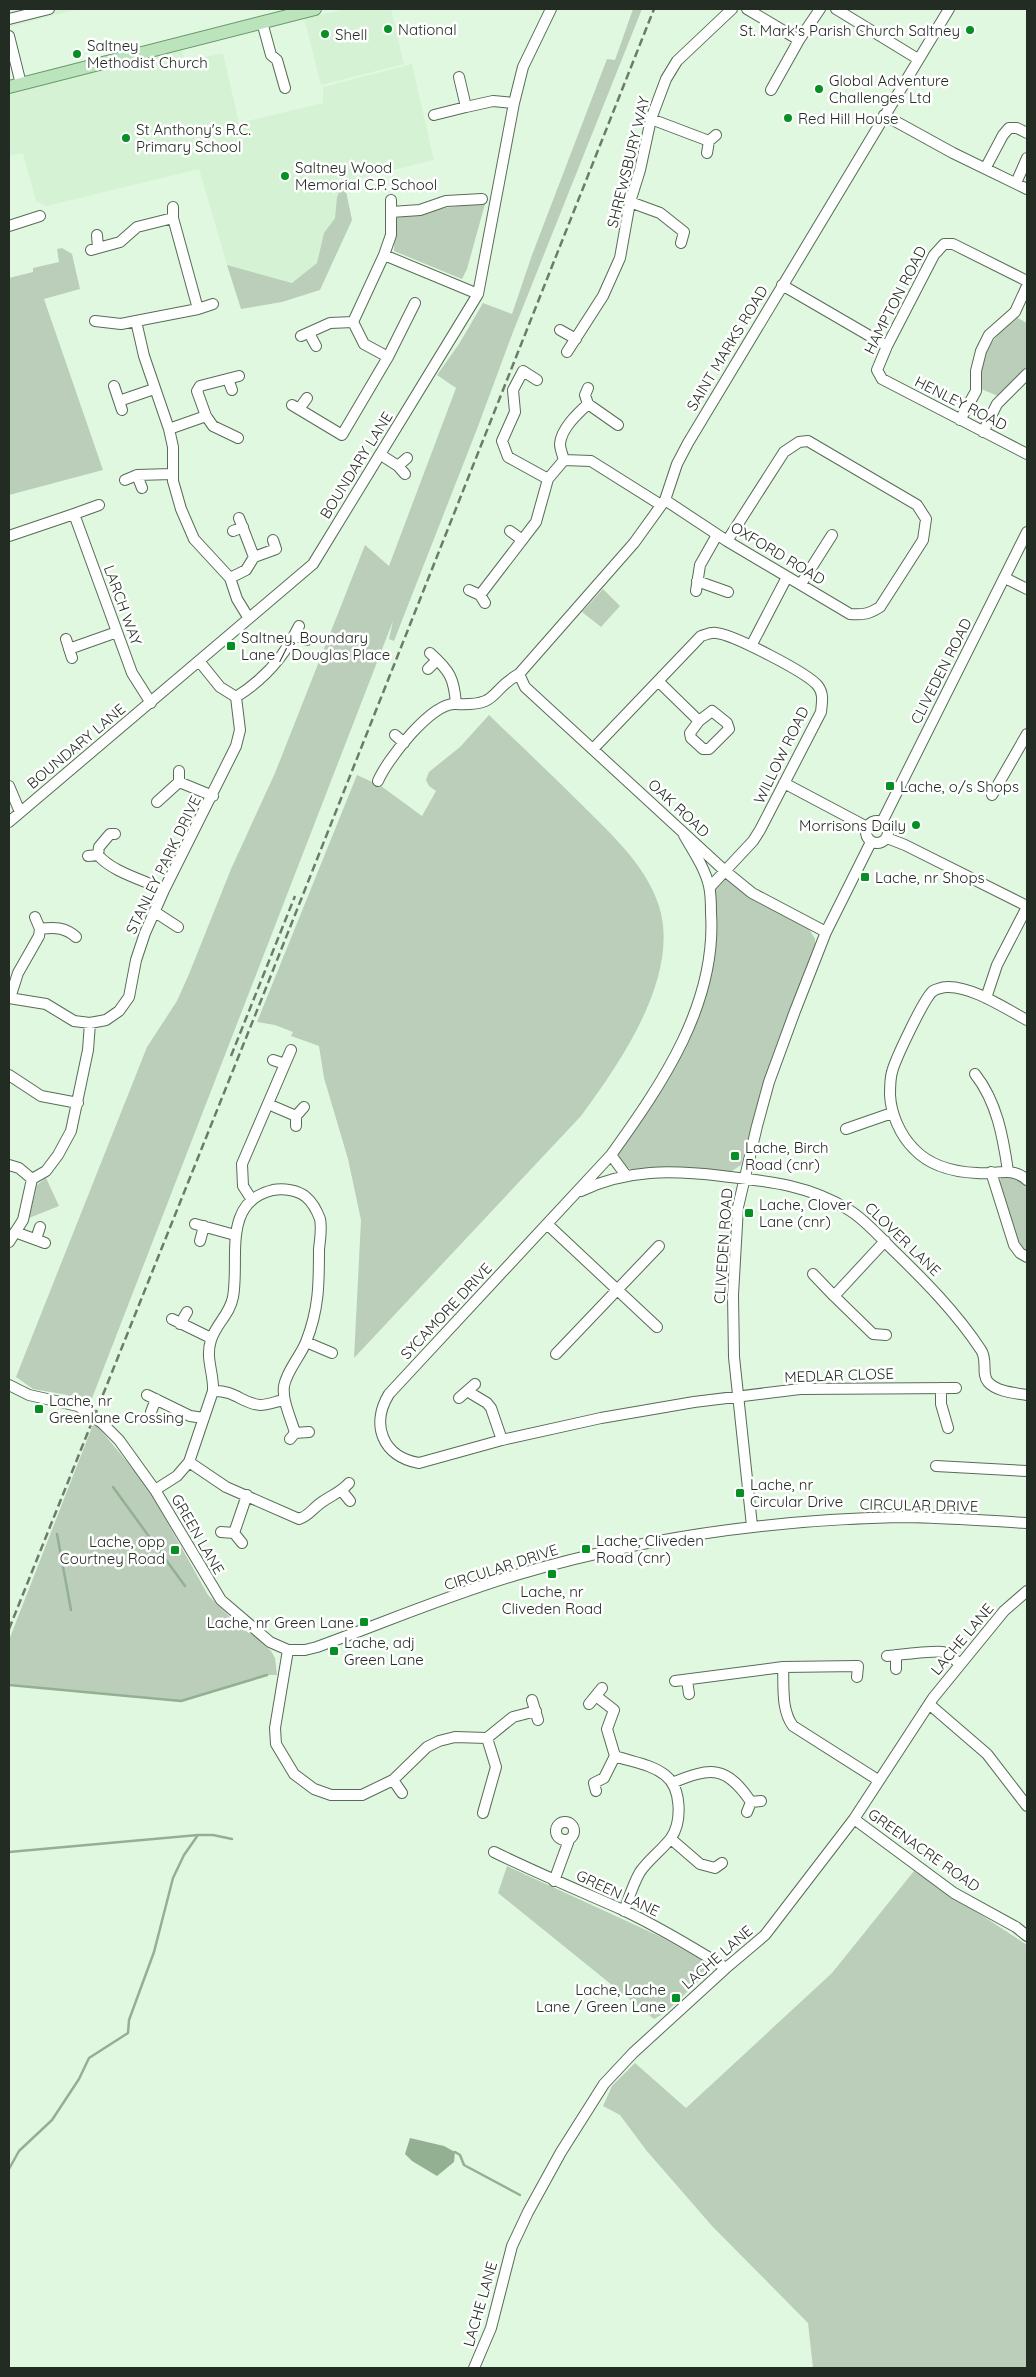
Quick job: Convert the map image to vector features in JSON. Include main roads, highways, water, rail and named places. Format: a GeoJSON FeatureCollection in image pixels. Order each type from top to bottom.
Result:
{"type":"FeatureCollection","features":[{"type":"Feature","properties":{"kind":"main road"},"geometry":{"type":"LineString","coordinates":[[15,85],[315,9]]}},
{"type":"Feature","properties":{"kind":"waterway"},"geometry":{"type":"LineString","coordinates":[[113,1487],[185,1586]]}},
{"type":"Feature","properties":{"kind":"waterway"},"geometry":{"type":"LineString","coordinates":[[57,1534],[71,1610]]}},
{"type":"Feature","properties":{"kind":"waterway"},"geometry":{"type":"LineString","coordinates":[[9,1685],[181,1701],[267,1675]]}},
{"type":"Feature","properties":{"kind":"waterway"},"geometry":{"type":"LineString","coordinates":[[9,1852],[198,1835]]}},
{"type":"Feature","properties":{"kind":"waterway"},"geometry":{"type":"LineString","coordinates":[[9,2169],[19,2151],[52,2120],[79,2079],[89,2058],[128,2033],[129,2020],[154,1952],[173,1878],[184,1855],[198,1835],[213,1835],[232,1839]]}},
{"type":"Feature","properties":{"kind":"waterway"},"geometry":{"type":"LineString","coordinates":[[455,2152],[460,2155],[464,2165],[520,2195]]}},
{"type":"Feature","properties":{"kind":"railway"},"geometry":{"type":"LineString","coordinates":[[9,1629],[260,1003],[654,9]]}},
{"type":"Feature","properties":{"kind":"railway"},"geometry":{"type":"LineString","coordinates":[[231,1056],[295,896]]}},
{"type":"Feature","properties":{"kind":"place","name":"National"},"geometry":{"type":"Point","coordinates":[388,29]}},
{"type":"Feature","properties":{"kind":"place","name":"St. Mark's Parish Church Saltney"},"geometry":{"type":"Point","coordinates":[970,30]}},
{"type":"Feature","properties":{"kind":"place","name":"Shell"},"geometry":{"type":"Point","coordinates":[325,34]}},
{"type":"Feature","properties":{"kind":"place","name":"Saltney Methodist Church"},"geometry":{"type":"Point","coordinates":[77,54]}},
{"type":"Feature","properties":{"kind":"place","name":"Global Adventure Challenges Ltd"},"geometry":{"type":"Point","coordinates":[819,89]}},
{"type":"Feature","properties":{"kind":"place","name":"Red Hill House"},"geometry":{"type":"Point","coordinates":[788,118]}},
{"type":"Feature","properties":{"kind":"place","name":"St Anthony's R.C. Primary School"},"geometry":{"type":"Point","coordinates":[126,138]}},
{"type":"Feature","properties":{"kind":"place","name":"Saltney Wood Memorial C.P. School"},"geometry":{"type":"Point","coordinates":[285,176]}},
{"type":"Feature","properties":{"kind":"place","name":"Saltney, Boundary Lane / Douglas Place"},"geometry":{"type":"Point","coordinates":[231,646]}},
{"type":"Feature","properties":{"kind":"place","name":"Lache, o/s Shops"},"geometry":{"type":"Point","coordinates":[890,786]}},
{"type":"Feature","properties":{"kind":"place","name":"Morrisons Daily"},"geometry":{"type":"Point","coordinates":[916,825]}},
{"type":"Feature","properties":{"kind":"place","name":"Lache, nr Shops"},"geometry":{"type":"Point","coordinates":[865,877]}},
{"type":"Feature","properties":{"kind":"place","name":"Lache, Birch Road (cnr)"},"geometry":{"type":"Point","coordinates":[735,1156]}},
{"type":"Feature","properties":{"kind":"place","name":"Lache, Clover Lane (cnr)"},"geometry":{"type":"Point","coordinates":[749,1213]}},
{"type":"Feature","properties":{"kind":"place","name":"Lache, nr Greenlane Crossing"},"geometry":{"type":"Point","coordinates":[39,1409]}},
{"type":"Feature","properties":{"kind":"place","name":"Lache, nr Circular Drive"},"geometry":{"type":"Point","coordinates":[740,1493]}},
{"type":"Feature","properties":{"kind":"place","name":"Lache, Cliveden Road (cnr)"},"geometry":{"type":"Point","coordinates":[586,1549]}},
{"type":"Feature","properties":{"kind":"place","name":"Lache, opp Courtney Road"},"geometry":{"type":"Point","coordinates":[175,1550]}},
{"type":"Feature","properties":{"kind":"place","name":"Lache, nr Cliveden Road"},"geometry":{"type":"Point","coordinates":[552,1574]}},
{"type":"Feature","properties":{"kind":"place","name":"Lache, nr Green Lane"},"geometry":{"type":"Point","coordinates":[364,1622]}},
{"type":"Feature","properties":{"kind":"place","name":"Lache, adj Green Lane"},"geometry":{"type":"Point","coordinates":[334,1651]}},
{"type":"Feature","properties":{"kind":"place","name":"Lache, Lache Lane / Green Lane"},"geometry":{"type":"Point","coordinates":[676,1998]}}]}
